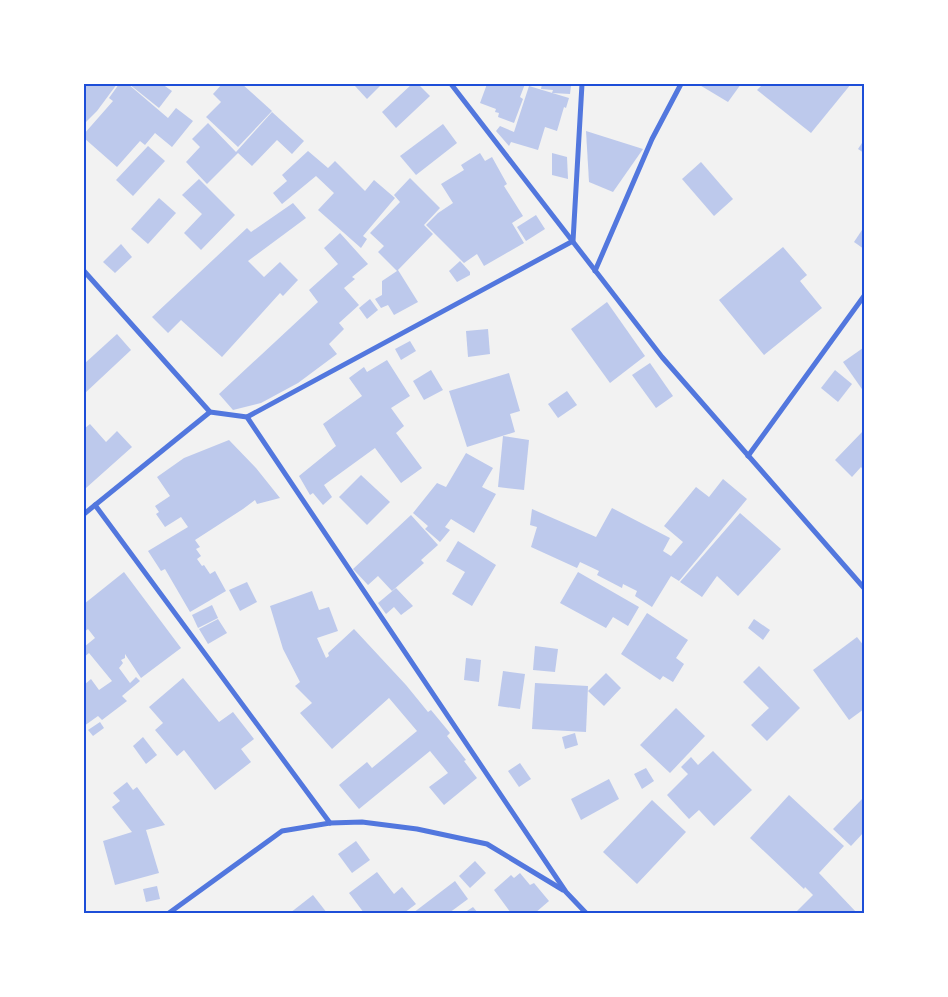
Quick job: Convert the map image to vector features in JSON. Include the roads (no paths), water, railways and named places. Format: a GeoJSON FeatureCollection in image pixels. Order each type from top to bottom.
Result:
{"type":"FeatureCollection","features":[{"type":"Feature","properties":{"kind":"street"},"geometry":{"type":"LineString","coordinates":[[451,84],[662,357],[864,588]]}},
{"type":"Feature","properties":{"kind":"street"},"geometry":{"type":"LineString","coordinates":[[573,242],[582,84]]}},
{"type":"Feature","properties":{"kind":"street"},"geometry":{"type":"LineString","coordinates":[[595,271],[652,139],[681,84]]}},
{"type":"Feature","properties":{"kind":"street"},"geometry":{"type":"LineString","coordinates":[[84,270],[210,412],[247,417],[573,242]]}},
{"type":"Feature","properties":{"kind":"street"},"geometry":{"type":"LineString","coordinates":[[748,456],[864,296]]}},
{"type":"Feature","properties":{"kind":"street"},"geometry":{"type":"LineString","coordinates":[[84,514],[210,412]]}},
{"type":"Feature","properties":{"kind":"street"},"geometry":{"type":"LineString","coordinates":[[247,417],[566,892],[586,913]]}},
{"type":"Feature","properties":{"kind":"street"},"geometry":{"type":"LineString","coordinates":[[95,506],[330,823]]}},
{"type":"Feature","properties":{"kind":"street"},"geometry":{"type":"LineString","coordinates":[[169,913],[282,830],[330,823],[362,822],[417,829],[487,844],[566,892]]}}]}
